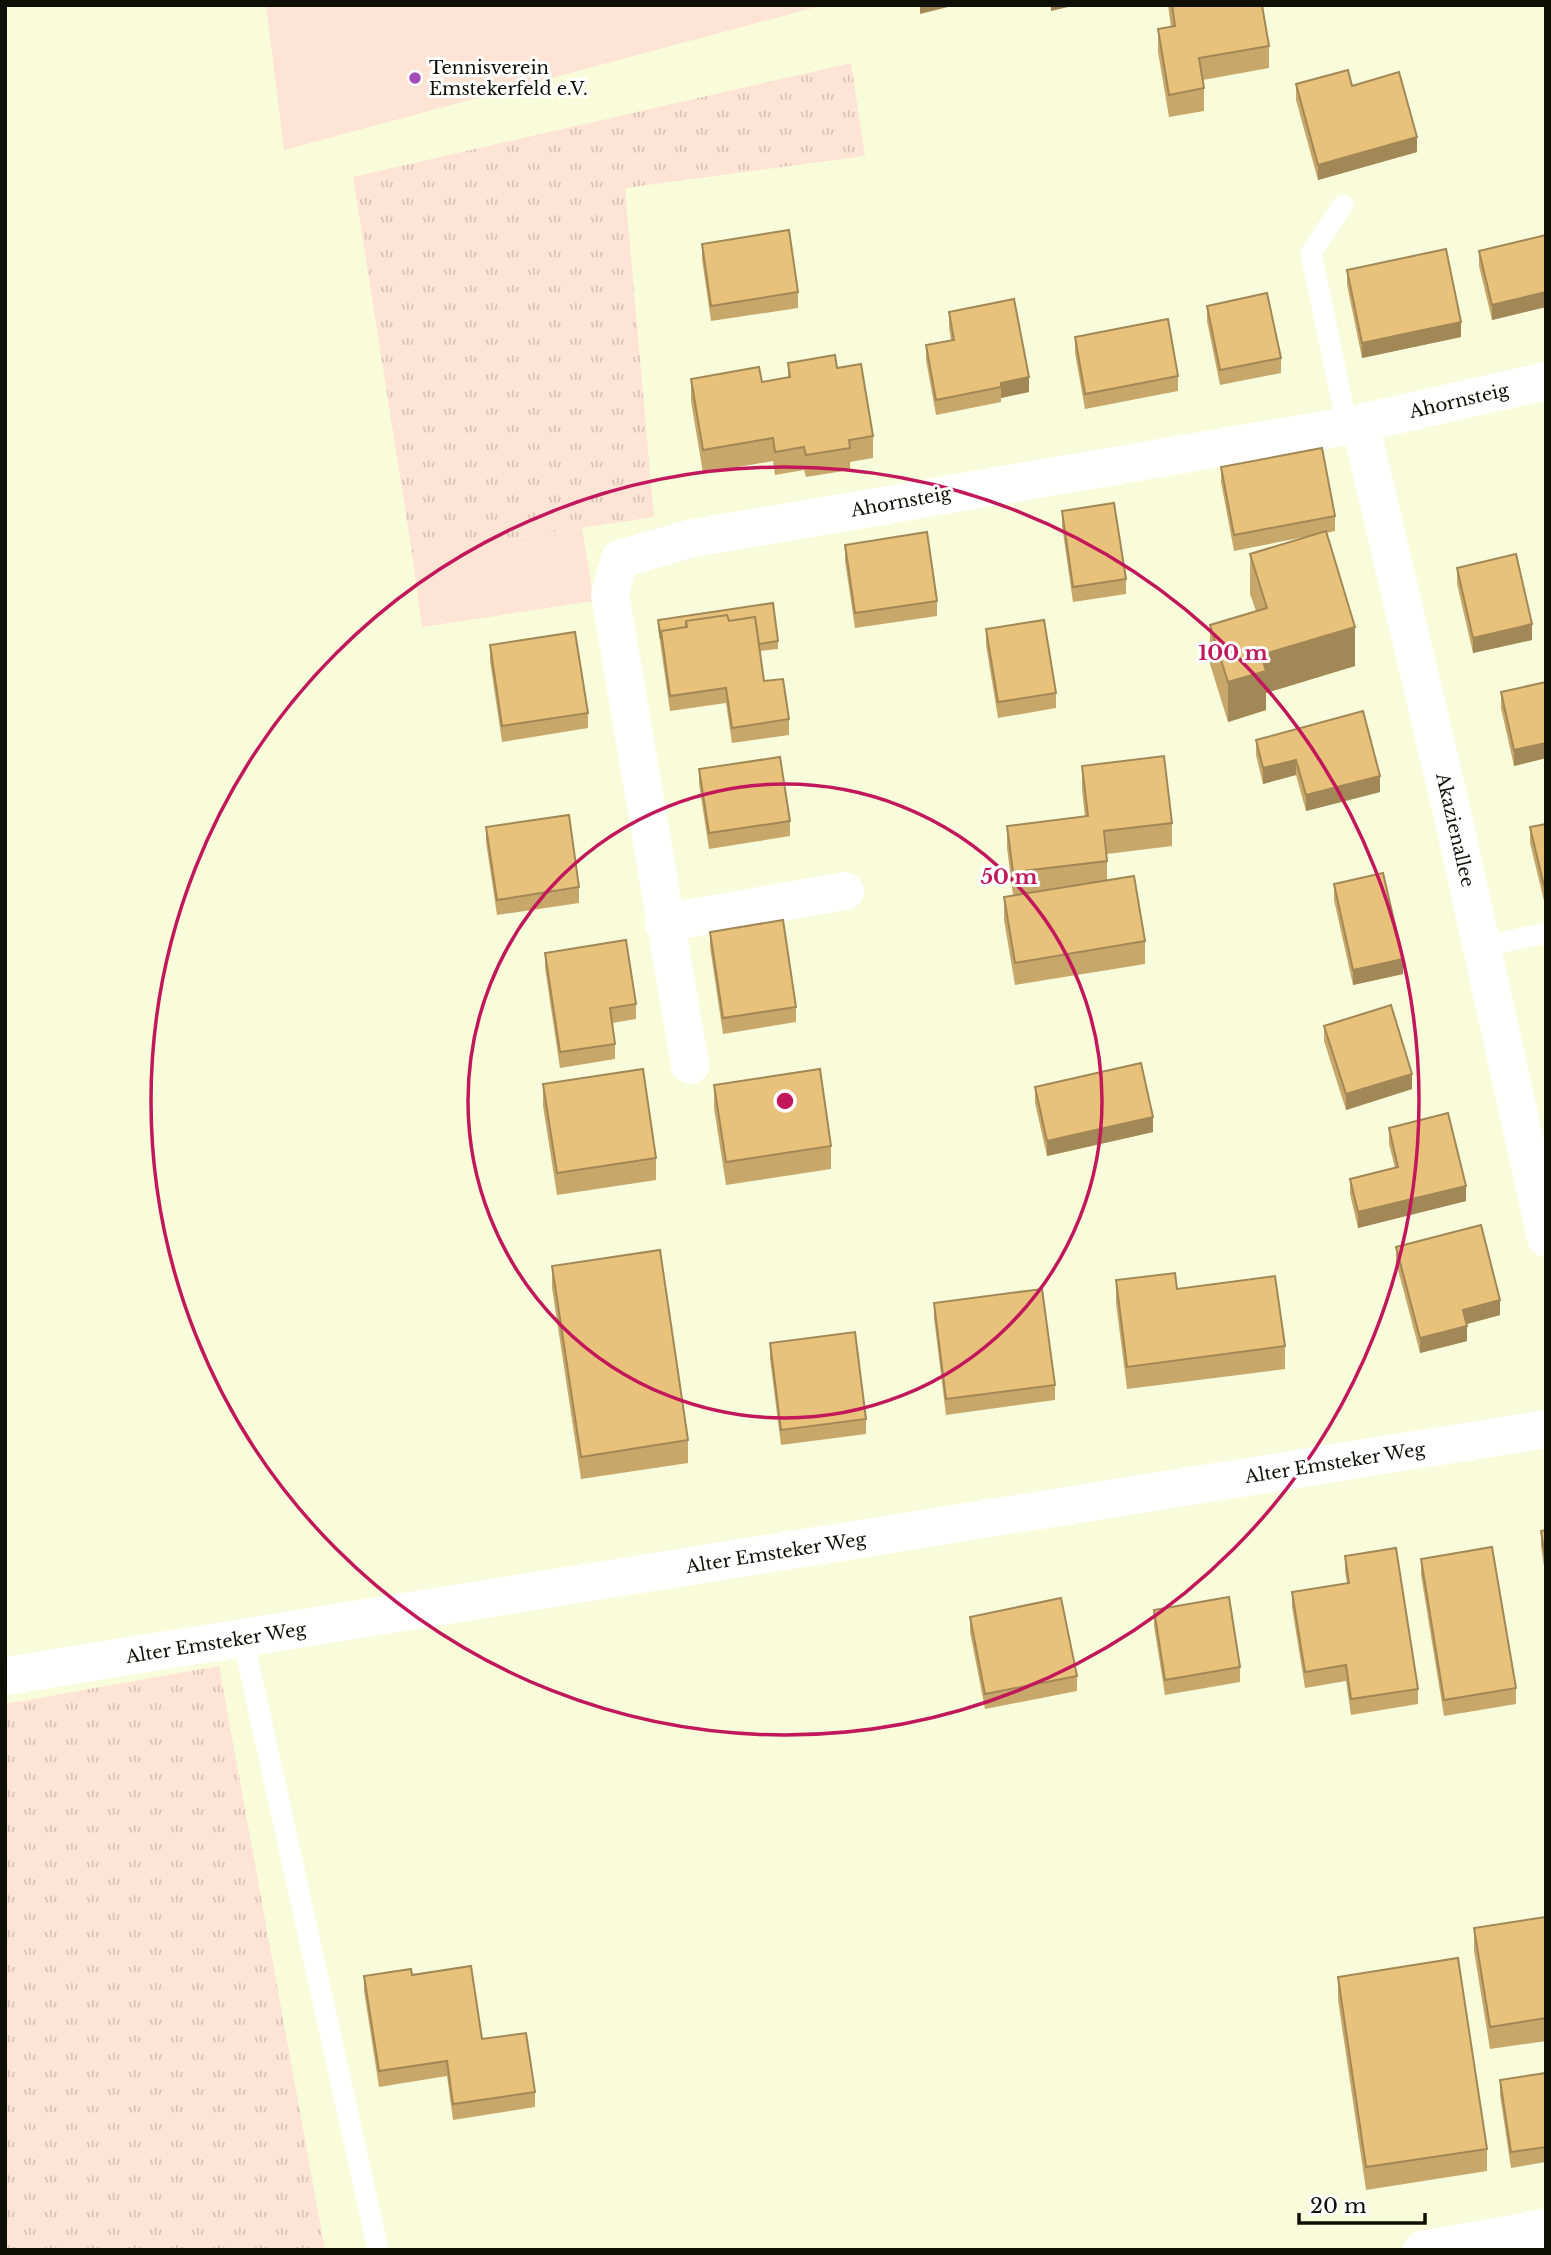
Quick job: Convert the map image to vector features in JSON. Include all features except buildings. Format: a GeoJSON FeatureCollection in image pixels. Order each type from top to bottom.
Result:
{"type":"FeatureCollection","features":[{"type":"Feature","properties":{"kind":"street","name":"Ahornsteig"},"geometry":{"type":"LineString","coordinates":[[690,1065],[610,594],[620,559],[689,539],[1353,424],[1546,382]]}},
{"type":"Feature","properties":{"kind":"street","name":"Akazienallee"},"geometry":{"type":"LineString","coordinates":[[1353,424],[1481,947],[1546,1238]]}},
{"type":"Feature","properties":{"kind":"street"},"geometry":{"type":"LineString","coordinates":[[664,923],[845,891]]}},
{"type":"Feature","properties":{"kind":"street","name":"Alter Emsteker Weg"},"geometry":{"type":"LineString","coordinates":[[5,1676],[1546,1429]]}},
{"type":"Feature","properties":{"kind":"street"},"geometry":{"type":"LineString","coordinates":[[1422,2250],[1546,2228]]}},
{"type":"Feature","properties":{"kind":"lane"},"geometry":{"type":"LineString","coordinates":[[1343,205],[1311,253],[1353,424]]}},
{"type":"Feature","properties":{"kind":"lane"},"geometry":{"type":"LineString","coordinates":[[1481,947],[1546,933]]}},
{"type":"Feature","properties":{"kind":"lane"},"geometry":{"type":"LineString","coordinates":[[243,1639],[378,2250]]}},
{"type":"Feature","properties":{"kind":"green space","name":"Tennisverein Emstekerfeld e.V."},"geometry":{"type":"Polygon","coordinates":[[[266,5],[824,5],[284,150],[266,5]]]}},
{"type":"Feature","properties":{"kind":"green space"},"geometry":{"type":"Polygon","coordinates":[[[851,63],[865,156],[625,188],[654,517],[412,553],[353,177],[851,63]]]}},
{"type":"Feature","properties":{"kind":"green space"},"geometry":{"type":"Polygon","coordinates":[[[582,528],[594,601],[422,627],[412,553],[582,528]]]}},
{"type":"Feature","properties":{"kind":"green space"},"geometry":{"type":"Polygon","coordinates":[[[219,1666],[325,2250],[5,2250],[5,1704],[219,1666]]]}},
{"type":"Feature","properties":{"kind":"place","name":"Tennisverein Emstekerfeld e.V."},"geometry":{"type":"Point","coordinates":[415,78]}}]}
